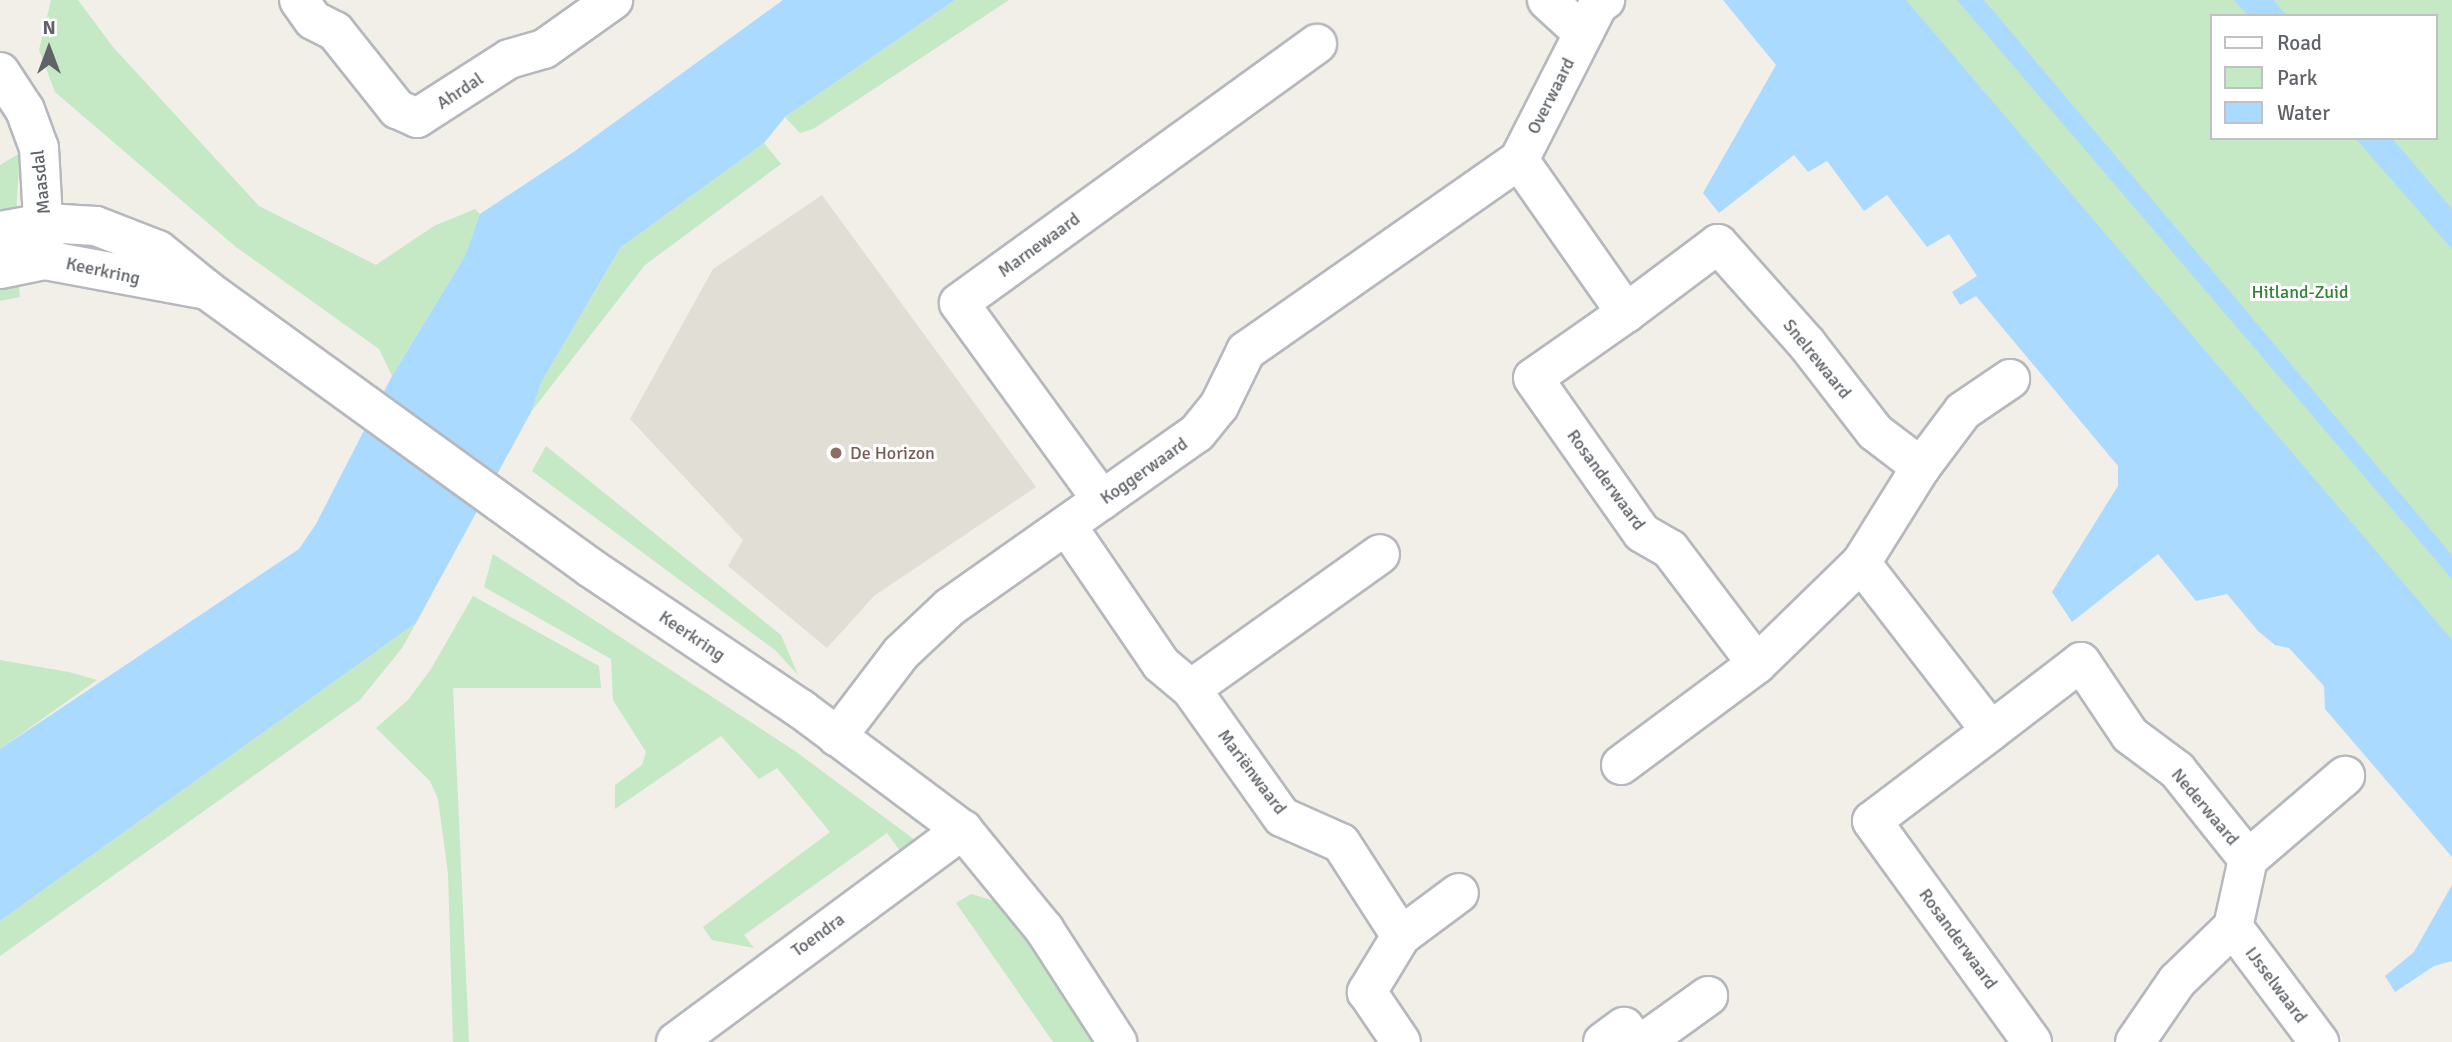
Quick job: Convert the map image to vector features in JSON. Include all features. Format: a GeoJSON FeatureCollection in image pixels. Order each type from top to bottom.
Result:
{"type":"FeatureCollection","features":[{"type":"Feature","properties":{"kind":"street","name":"Ahrdal"},"geometry":{"type":"LineString","coordinates":[[299,0],[313,20],[335,31],[397,108],[417,118],[509,59],[544,48],[613,0]]}},
{"type":"Feature","properties":{"kind":"street"},"geometry":{"type":"LineString","coordinates":[[1547,0],[1583,33]]}},
{"type":"Feature","properties":{"kind":"street","name":"Overwaard"},"geometry":{"type":"LineString","coordinates":[[1519,160],[1583,33],[1605,0]]}},
{"type":"Feature","properties":{"kind":"street","name":"Marnewaard"},"geometry":{"type":"LineString","coordinates":[[1102,500],[958,303],[1317,44]]}},
{"type":"Feature","properties":{"kind":"street","name":"Maasdal"},"geometry":{"type":"LineString","coordinates":[[0,72],[25,110],[38,143],[45,241]]}},
{"type":"Feature","properties":{"kind":"street"},"geometry":{"type":"LineString","coordinates":[[1519,160],[1626,313]]}},
{"type":"Feature","properties":{"kind":"street","name":"Koggerwaard"},"geometry":{"type":"LineString","coordinates":[[837,737],[901,653],[940,616],[1197,433],[1219,406],[1246,351],[1519,160]]}},
{"type":"Feature","properties":{"kind":"street","name":"Keerkring"},"geometry":{"type":"LineString","coordinates":[[0,231],[45,241],[207,290],[517,516],[837,737],[963,830],[1044,929],[1117,1042]]}},
{"type":"Feature","properties":{"kind":"street","name":"Keerkring"},"geometry":{"type":"LineString","coordinates":[[0,269],[45,241]]}},
{"type":"Feature","properties":{"kind":"street","name":"Rosanderwaard"},"geometry":{"type":"LineString","coordinates":[[1718,244],[1533,378],[1642,533],[1670,549],[1757,664]]}},
{"type":"Feature","properties":{"kind":"street","name":"Snelrewaard"},"geometry":{"type":"LineString","coordinates":[[1718,244],[1807,344],[1875,432],[1921,467]]}},
{"type":"Feature","properties":{"kind":"street"},"geometry":{"type":"LineString","coordinates":[[1622,765],[1757,664],[1861,563],[1921,467],[1964,411],[2010,379]]}},
{"type":"Feature","properties":{"kind":"street","name":"Mariënwaard"},"geometry":{"type":"LineString","coordinates":[[1067,526],[1161,664],[1191,689],[1282,817],[1341,843],[1401,936]]}},
{"type":"Feature","properties":{"kind":"street"},"geometry":{"type":"LineString","coordinates":[[1191,689],[1380,554]]}},
{"type":"Feature","properties":{"kind":"street"},"geometry":{"type":"LineString","coordinates":[[1861,563],[1991,731]]}},
{"type":"Feature","properties":{"kind":"street","name":"Rosanderwaard"},"geometry":{"type":"LineString","coordinates":[[2032,1042],[1872,821],[2081,662]]}},
{"type":"Feature","properties":{"kind":"street","name":"Nederwaard"},"geometry":{"type":"LineString","coordinates":[[2081,662],[2130,736],[2176,770],[2248,859]]}},
{"type":"Feature","properties":{"kind":"street","name":"Nederwaard"},"geometry":{"type":"LineString","coordinates":[[2233,927],[2248,859],[2345,776]]}},
{"type":"Feature","properties":{"kind":"street","name":"Toendra"},"geometry":{"type":"LineString","coordinates":[[676,1042],[963,830]]}},
{"type":"Feature","properties":{"kind":"street"},"geometry":{"type":"LineString","coordinates":[[1401,1042],[1367,992],[1401,936],[1458,893]]}},
{"type":"Feature","properties":{"kind":"street"},"geometry":{"type":"LineString","coordinates":[[2135,1042],[2177,981],[2233,927]]}},
{"type":"Feature","properties":{"kind":"street","name":"IJsselwaard"},"geometry":{"type":"LineString","coordinates":[[2233,927],[2319,1042]]}},
{"type":"Feature","properties":{"kind":"street"},"geometry":{"type":"LineString","coordinates":[[1644,1042],[1708,996]]}},
{"type":"Feature","properties":{"kind":"street"},"geometry":{"type":"LineString","coordinates":[[1603,1042],[1624,1027],[1636,1042]]}},
{"type":"Feature","properties":{"kind":"shaded area","name":"De Horizon"},"geometry":{"type":"Polygon","coordinates":[[[822,195],[1036,487],[874,596],[827,648],[728,566],[743,540],[630,419],[713,269],[822,195]]]}},
{"type":"Feature","properties":{"kind":"green space"},"geometry":{"type":"Polygon","coordinates":[[[51,0],[78,0],[113,47],[259,206],[376,265],[434,226],[475,209],[480,214],[465,256],[392,376],[379,349],[236,247],[55,92],[39,50],[51,0]]]}},
{"type":"Feature","properties":{"kind":"green space"},"geometry":{"type":"Polygon","coordinates":[[[955,0],[1009,0],[813,129],[800,133],[785,117],[955,0]]]}},
{"type":"Feature","properties":{"kind":"green space","name":"Hitland-Zuid"},"geometry":{"type":"Polygon","coordinates":[[[1838,0],[2452,0],[2452,693],[1838,0]]]}},
{"type":"Feature","properties":{"kind":"green space"},"geometry":{"type":"Polygon","coordinates":[[[764,143],[781,164],[645,265],[531,412],[542,381],[620,248],[764,143]]]}},
{"type":"Feature","properties":{"kind":"green space"},"geometry":{"type":"Polygon","coordinates":[[[20,153],[16,212],[0,215],[0,165],[20,153]]]}},
{"type":"Feature","properties":{"kind":"green space"},"geometry":{"type":"Polygon","coordinates":[[[18,280],[20,297],[0,301],[0,282],[18,280]]]}},
{"type":"Feature","properties":{"kind":"green space"},"geometry":{"type":"Polygon","coordinates":[[[546,446],[781,635],[798,675],[775,650],[532,471],[546,446]]]}},
{"type":"Feature","properties":{"kind":"green space"},"geometry":{"type":"Polygon","coordinates":[[[493,554],[795,751],[919,843],[903,855],[887,833],[744,935],[754,948],[712,940],[703,927],[830,832],[777,768],[759,779],[721,736],[615,809],[615,785],[642,765],[646,752],[613,700],[611,659],[484,587],[493,554]]]}},
{"type":"Feature","properties":{"kind":"green space"},"geometry":{"type":"Polygon","coordinates":[[[473,596],[599,666],[601,688],[453,688],[469,1042],[453,1042],[448,873],[438,799],[430,781],[376,728],[408,700],[431,669],[473,596]]]}},
{"type":"Feature","properties":{"kind":"green space"},"geometry":{"type":"Polygon","coordinates":[[[416,623],[402,648],[360,700],[0,956],[0,921],[416,623]]]}},
{"type":"Feature","properties":{"kind":"green space"},"geometry":{"type":"Polygon","coordinates":[[[0,660],[69,672],[97,680],[0,749],[0,660]]]}},
{"type":"Feature","properties":{"kind":"green space"},"geometry":{"type":"Polygon","coordinates":[[[971,894],[1011,906],[1098,1042],[1053,1042],[956,903],[971,894]]]}},
{"type":"Feature","properties":{"kind":"water"},"geometry":{"type":"Polygon","coordinates":[[[783,0],[955,0],[785,117],[764,143],[620,248],[542,381],[531,412],[416,623],[0,921],[0,749],[299,549],[316,524],[392,376],[465,256],[480,214],[575,151],[783,0]]]}},
{"type":"Feature","properties":{"kind":"water"},"geometry":{"type":"Polygon","coordinates":[[[1723,0],[1906,0],[2452,640],[2452,857],[2325,709],[2324,686],[2289,648],[2275,645],[2258,631],[2227,594],[2196,601],[2158,554],[2072,622],[2052,592],[2118,486],[2118,466],[1976,296],[1960,305],[1952,292],[1977,276],[1949,234],[1927,247],[1887,195],[1864,211],[1827,161],[1808,172],[1794,155],[1719,213],[1703,193],[1776,65],[1723,0]]]}},
{"type":"Feature","properties":{"kind":"water"},"geometry":{"type":"Polygon","coordinates":[[[1957,0],[1984,0],[2452,555],[2452,579],[1957,0]]]}},
{"type":"Feature","properties":{"kind":"water"},"geometry":{"type":"Polygon","coordinates":[[[2234,0],[2273,0],[2285,14],[2246,14],[2234,0]]]}},
{"type":"Feature","properties":{"kind":"water"},"geometry":{"type":"Polygon","coordinates":[[[2357,140],[2394,140],[2452,209],[2452,249],[2357,140]]]}},
{"type":"Feature","properties":{"kind":"water"},"geometry":{"type":"Polygon","coordinates":[[[2452,885],[2452,961],[2434,966],[2395,992],[2385,976],[2414,952],[2452,885]]]}},
{"type":"Feature","properties":{"kind":"place","name":"De Horizon"},"geometry":{"type":"Point","coordinates":[836,453]}}]}
